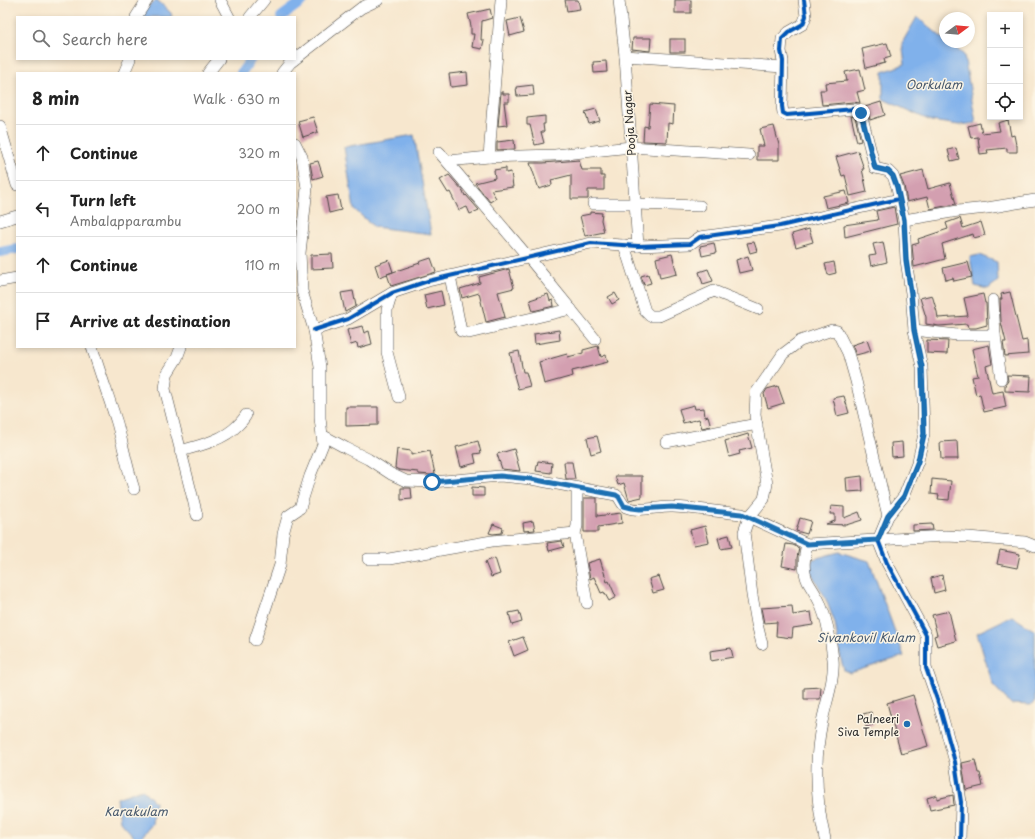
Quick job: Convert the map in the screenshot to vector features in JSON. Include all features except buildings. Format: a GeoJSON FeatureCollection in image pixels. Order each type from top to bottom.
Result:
{"type":"FeatureCollection","features":[{"type":"Feature","properties":{"kind":"street"},"geometry":{"type":"LineString","coordinates":[[137,16],[147,0]]}},
{"type":"Feature","properties":{"kind":"street"},"geometry":{"type":"LineString","coordinates":[[220,0],[228,16]]}},
{"type":"Feature","properties":{"kind":"street"},"geometry":{"type":"LineString","coordinates":[[251,16],[264,0]]}},
{"type":"Feature","properties":{"kind":"street"},"geometry":{"type":"LineString","coordinates":[[296,58],[361,8],[378,0]]}},
{"type":"Feature","properties":{"kind":"street"},"geometry":{"type":"LineString","coordinates":[[489,157],[501,0]]}},
{"type":"Feature","properties":{"kind":"street","name":"Pooja Nagar"},"geometry":{"type":"LineString","coordinates":[[618,0],[625,56],[638,246]]}},
{"type":"Feature","properties":{"kind":"street"},"geometry":{"type":"LineString","coordinates":[[804,0],[806,16],[803,24],[789,32],[782,39],[781,51],[784,60],[783,113],[787,115],[854,109],[858,110],[861,113],[875,168],[888,171],[893,176],[900,198],[904,220],[906,260],[911,293],[914,330],[922,367],[924,434],[918,461],[904,496],[888,516],[878,540],[887,563],[926,635],[926,668],[939,705],[955,762],[961,802],[960,839]]}},
{"type":"Feature","properties":{"kind":"street"},"geometry":{"type":"LineString","coordinates":[[625,56],[783,68]]}},
{"type":"Feature","properties":{"kind":"street"},"geometry":{"type":"LineString","coordinates":[[124,72],[130,60]]}},
{"type":"Feature","properties":{"kind":"street"},"geometry":{"type":"LineString","coordinates":[[209,72],[218,60]]}},
{"type":"Feature","properties":{"kind":"street"},"geometry":{"type":"LineString","coordinates":[[283,72],[294,60]]}},
{"type":"Feature","properties":{"kind":"street"},"geometry":{"type":"LineString","coordinates":[[0,126],[16,181]]}},
{"type":"Feature","properties":{"kind":"street"},"geometry":{"type":"LineString","coordinates":[[255,640],[280,565],[283,534],[288,516],[300,508],[310,476],[323,444],[320,418],[320,368],[314,330],[298,275],[307,188],[302,157],[296,145]]}},
{"type":"Feature","properties":{"kind":"street"},"geometry":{"type":"LineString","coordinates":[[448,161],[489,157],[555,155],[631,147],[750,155]]}},
{"type":"Feature","properties":{"kind":"street"},"geometry":{"type":"LineString","coordinates":[[439,152],[529,258],[595,339]]}},
{"type":"Feature","properties":{"kind":"street"},"geometry":{"type":"LineString","coordinates":[[314,330],[348,319],[392,293],[428,281],[591,243],[638,246],[690,244],[700,237],[780,226],[900,198]]}},
{"type":"Feature","properties":{"kind":"street"},"geometry":{"type":"LineString","coordinates":[[904,220],[958,210],[987,208],[1035,200]]}},
{"type":"Feature","properties":{"kind":"street"},"geometry":{"type":"LineString","coordinates":[[593,204],[700,206]]}},
{"type":"Feature","properties":{"kind":"street"},"geometry":{"type":"LineString","coordinates":[[0,221],[16,216]]}},
{"type":"Feature","properties":{"kind":"street"},"geometry":{"type":"LineString","coordinates":[[624,245],[645,311],[650,316],[659,316],[714,291],[758,309]]}},
{"type":"Feature","properties":{"kind":"street"},"geometry":{"type":"LineString","coordinates":[[450,276],[461,331],[469,333],[570,309]]}},
{"type":"Feature","properties":{"kind":"street"},"geometry":{"type":"LineString","coordinates":[[0,281],[16,278]]}},
{"type":"Feature","properties":{"kind":"street"},"geometry":{"type":"LineString","coordinates":[[392,293],[387,310],[387,352],[399,397]]}},
{"type":"Feature","properties":{"kind":"street"},"geometry":{"type":"LineString","coordinates":[[993,300],[995,335],[1001,379]]}},
{"type":"Feature","properties":{"kind":"street"},"geometry":{"type":"LineString","coordinates":[[762,644],[752,595],[744,532],[749,517],[764,499],[767,484],[755,415],[756,393],[783,354],[800,341],[832,330],[837,331],[848,353],[856,381],[888,516]]}},
{"type":"Feature","properties":{"kind":"street"},"geometry":{"type":"LineString","coordinates":[[914,330],[957,335],[995,335]]}},
{"type":"Feature","properties":{"kind":"street"},"geometry":{"type":"LineString","coordinates":[[92,348],[112,406],[134,489]]}},
{"type":"Feature","properties":{"kind":"street"},"geometry":{"type":"LineString","coordinates":[[181,348],[177,358],[167,374],[165,390],[196,515]]}},
{"type":"Feature","properties":{"kind":"street"},"geometry":{"type":"LineString","coordinates":[[180,451],[205,444],[225,435],[238,426],[246,415]]}},
{"type":"Feature","properties":{"kind":"street"},"geometry":{"type":"LineString","coordinates":[[666,442],[757,424]]}},
{"type":"Feature","properties":{"kind":"street"},"geometry":{"type":"LineString","coordinates":[[322,435],[406,481],[432,482],[500,476],[531,479],[616,495],[619,497],[624,506],[632,508],[672,507],[742,514],[807,544],[968,536],[1025,542],[1035,546]]}},
{"type":"Feature","properties":{"kind":"street"},"geometry":{"type":"LineString","coordinates":[[576,488],[577,526],[575,533],[587,603]]}},
{"type":"Feature","properties":{"kind":"street"},"geometry":{"type":"LineString","coordinates":[[368,559],[389,559],[492,541],[575,533]]}},
{"type":"Feature","properties":{"kind":"street"},"geometry":{"type":"LineString","coordinates":[[807,544],[804,556],[804,570],[807,580],[820,602],[827,622],[833,660],[831,682],[821,723],[816,768],[821,820],[825,839]]}},
{"type":"Feature","properties":{"kind":"water"},"geometry":{"type":"Polygon","coordinates":[[[157,0],[171,13],[172,16],[140,16],[139,14],[157,0]]]}},
{"type":"Feature","properties":{"kind":"water","name":"Oorkulam"},"geometry":{"type":"Polygon","coordinates":[[[917,17],[939,35],[939,48],[955,48],[964,55],[976,123],[959,125],[931,121],[883,99],[883,72],[905,64],[902,43],[917,17]]]}},
{"type":"Feature","properties":{"kind":"water"},"geometry":{"type":"Polygon","coordinates":[[[414,135],[431,234],[374,227],[354,209],[344,147],[414,135]]]}},
{"type":"Feature","properties":{"kind":"water"},"geometry":{"type":"Polygon","coordinates":[[[979,255],[997,262],[998,281],[988,289],[975,286],[970,257],[979,255]]]}},
{"type":"Feature","properties":{"kind":"water","name":"Sivankovil Kulam"},"geometry":{"type":"Polygon","coordinates":[[[839,552],[869,561],[904,656],[850,673],[844,670],[835,623],[825,597],[809,569],[813,559],[839,552]]]}},
{"type":"Feature","properties":{"kind":"water"},"geometry":{"type":"Polygon","coordinates":[[[1012,616],[1035,631],[1035,701],[1031,705],[1011,704],[993,685],[977,633],[1012,616]]]}},
{"type":"Feature","properties":{"kind":"water","name":"Karakulam"},"geometry":{"type":"Polygon","coordinates":[[[142,789],[155,802],[152,824],[140,839],[136,839],[120,821],[117,798],[142,789]]]}},
{"type":"Feature","properties":{"kind":"waterway"},"geometry":{"type":"LineString","coordinates":[[282,16],[304,0]]}},
{"type":"Feature","properties":{"kind":"waterway"},"geometry":{"type":"LineString","coordinates":[[242,72],[250,60]]}},
{"type":"Feature","properties":{"kind":"waterway"},"geometry":{"type":"LineString","coordinates":[[0,252],[16,249]]}},
{"type":"Feature","properties":{"kind":"cycle path"},"geometry":{"type":"LineString","coordinates":[[804,0],[806,16],[803,24],[789,32],[782,39],[783,113],[787,115],[854,109],[858,110],[861,113],[875,168],[888,171],[893,176],[897,187],[904,220],[906,260],[911,293],[914,330],[922,367],[924,434],[918,461],[904,496],[888,516],[878,540],[887,563],[926,635],[926,668],[939,705],[955,762],[961,802],[960,839]]}},
{"type":"Feature","properties":{"kind":"cycle path"},"geometry":{"type":"LineString","coordinates":[[314,330],[348,319],[392,293],[428,281],[591,243],[638,246],[690,244],[700,237],[780,226],[899,199]]}},
{"type":"Feature","properties":{"kind":"place","name":"Palneeri Siva Temple"},"geometry":{"type":"Point","coordinates":[907,724]}},
{"type":"Feature","properties":{"kind":"route"},"geometry":{"type":"LineString","coordinates":[[432,482],[500,476],[531,479],[616,495],[619,497],[624,506],[632,508],[672,507],[742,514],[807,544],[878,540],[888,516],[904,496],[918,461],[924,434],[922,367],[914,330],[911,293],[906,260],[904,220],[897,187],[893,176],[888,171],[875,168],[861,113]]}}]}
